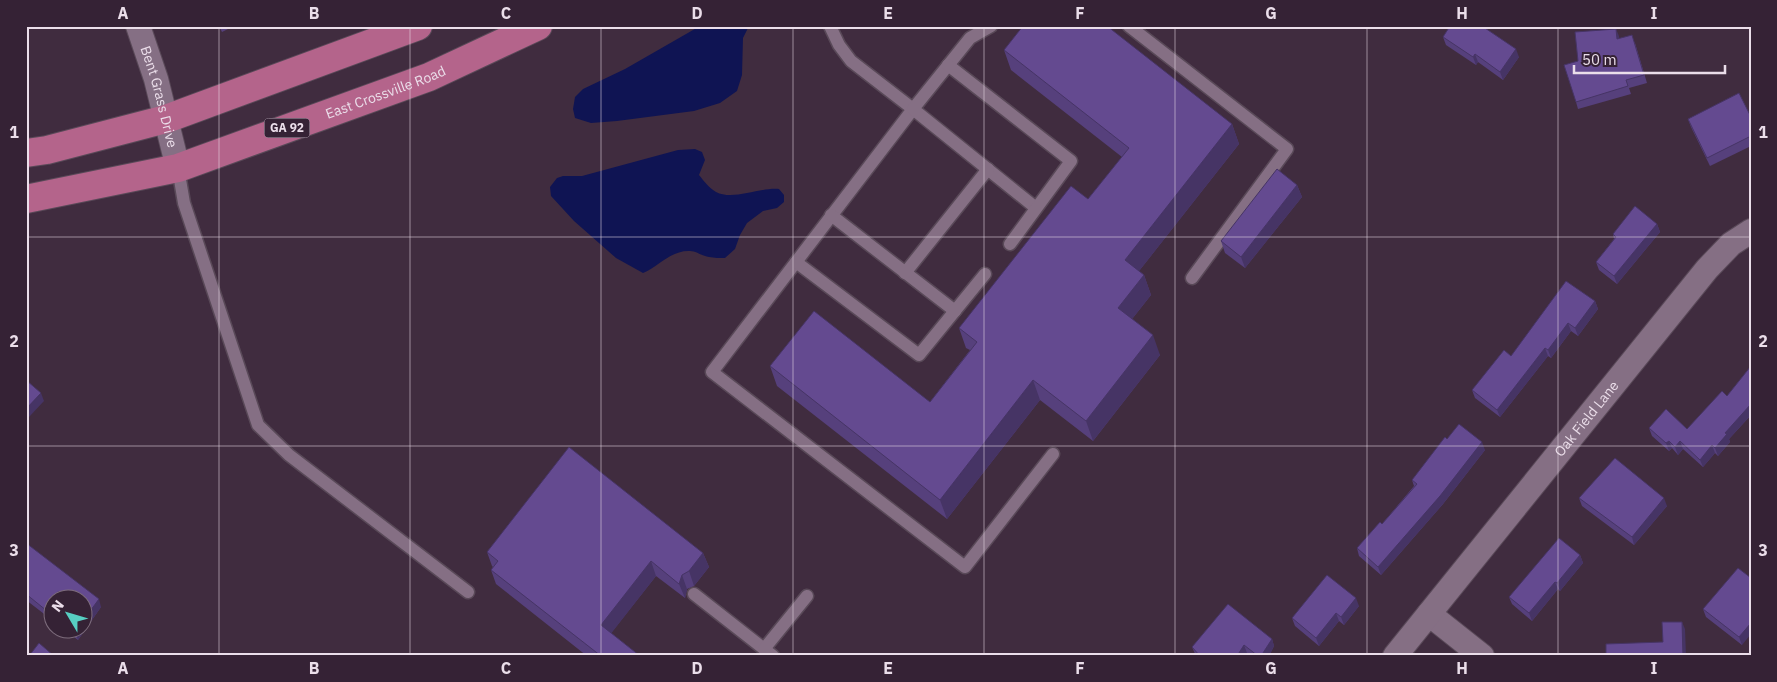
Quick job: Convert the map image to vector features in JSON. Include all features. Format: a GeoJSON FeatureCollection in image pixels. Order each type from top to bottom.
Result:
{"type":"FeatureCollection","features":[{"type":"Feature","properties":{"kind":"main road"},"geometry":{"type":"LineString","coordinates":[[26,153],[47,150],[166,119],[418,26]]}},
{"type":"Feature","properties":{"kind":"main road","name":"East Crossville Road"},"geometry":{"type":"LineString","coordinates":[[26,199],[178,168],[429,77],[538,26]]}},
{"type":"Feature","properties":{"kind":"street","name":"Bent Grass Drive"},"geometry":{"type":"LineString","coordinates":[[138,26],[156,79],[178,168]]}},
{"type":"Feature","properties":{"kind":"street","name":"Oak Field Lane"},"geometry":{"type":"LineString","coordinates":[[1395,656],[1707,270],[1731,244],[1751,231]]}},
{"type":"Feature","properties":{"kind":"street"},"geometry":{"type":"LineString","coordinates":[[1429,614],[1482,656]]}},
{"type":"Feature","properties":{"kind":"lane"},"geometry":{"type":"LineString","coordinates":[[830,26],[839,45],[851,61],[1036,208]]}},
{"type":"Feature","properties":{"kind":"lane"},"geometry":{"type":"LineString","coordinates":[[991,26],[970,38],[948,65],[712,372],[965,568],[1053,454]]}},
{"type":"Feature","properties":{"kind":"lane"},"geometry":{"type":"LineString","coordinates":[[1129,26],[1287,149],[1192,278]]}},
{"type":"Feature","properties":{"kind":"lane"},"geometry":{"type":"LineString","coordinates":[[948,65],[1071,161],[1010,244]]}},
{"type":"Feature","properties":{"kind":"lane"},"geometry":{"type":"LineString","coordinates":[[178,168],[184,203],[258,425],[289,455],[468,592]]}},
{"type":"Feature","properties":{"kind":"lane"},"geometry":{"type":"LineString","coordinates":[[906,273],[988,170]]}},
{"type":"Feature","properties":{"kind":"lane"},"geometry":{"type":"LineString","coordinates":[[831,215],[955,311]]}},
{"type":"Feature","properties":{"kind":"lane"},"geometry":{"type":"LineString","coordinates":[[796,262],[919,354],[985,274]]}},
{"type":"Feature","properties":{"kind":"lane"},"geometry":{"type":"LineString","coordinates":[[694,594],[769,652],[807,596]]}},
{"type":"Feature","properties":{"kind":"shaded area"},"geometry":{"type":"Polygon","coordinates":[[[700,26],[749,26],[743,38],[742,75],[737,91],[720,103],[694,111],[591,123],[575,118],[573,109],[575,97],[583,89],[625,69],[700,26]]]}},
{"type":"Feature","properties":{"kind":"shaded area"},"geometry":{"type":"Polygon","coordinates":[[[695,149],[702,152],[705,160],[699,175],[716,192],[730,195],[779,189],[784,195],[784,202],[777,208],[763,211],[747,223],[735,249],[725,258],[709,257],[692,251],[683,251],[643,273],[616,258],[574,221],[551,196],[550,187],[557,178],[563,176],[582,176],[678,150],[695,149]]]}},
{"type":"Feature","properties":{"kind":"building"},"geometry":{"type":"Polygon","coordinates":[[[1023,26],[1107,26],[1232,124],[1125,260],[1144,275],[1118,308],[1153,335],[1086,421],[1033,380],[940,500],[770,366],[814,311],[930,402],[977,342],[959,328],[1071,186],[1088,199],[1129,148],[1004,50],[1023,26]]]}},
{"type":"Feature","properties":{"kind":"building"},"geometry":{"type":"Polygon","coordinates":[[[1450,26],[1482,26],[1516,49],[1500,72],[1475,54],[1473,57],[1443,37],[1450,26]]]}},
{"type":"Feature","properties":{"kind":"building"},"geometry":{"type":"Polygon","coordinates":[[[1616,29],[1617,39],[1632,35],[1644,75],[1626,80],[1628,86],[1576,102],[1564,65],[1578,61],[1575,32],[1616,29]]]}},
{"type":"Feature","properties":{"kind":"building"},"geometry":{"type":"Polygon","coordinates":[[[1739,93],[1751,117],[1751,136],[1707,158],[1688,119],[1739,93]]]}},
{"type":"Feature","properties":{"kind":"building"},"geometry":{"type":"Polygon","coordinates":[[[1277,169],[1297,185],[1241,257],[1221,241],[1277,169]]]}},
{"type":"Feature","properties":{"kind":"building"},"geometry":{"type":"Polygon","coordinates":[[[1635,206],[1657,224],[1614,276],[1596,262],[1616,237],[1613,234],[1635,206]]]}},
{"type":"Feature","properties":{"kind":"building"},"geometry":{"type":"Polygon","coordinates":[[[1566,281],[1595,301],[1575,328],[1568,323],[1548,350],[1545,348],[1497,410],[1472,390],[1504,350],[1511,356],[1566,281]]]}},
{"type":"Feature","properties":{"kind":"building"},"geometry":{"type":"Polygon","coordinates":[[[1751,366],[1751,404],[1725,433],[1727,434],[1715,448],[1712,445],[1700,460],[1680,441],[1675,447],[1669,441],[1666,443],[1649,428],[1666,409],[1687,429],[1722,391],[1727,396],[1751,366]]]}},
{"type":"Feature","properties":{"kind":"building"},"geometry":{"type":"Polygon","coordinates":[[[26,380],[41,393],[26,409],[26,380]]]}},
{"type":"Feature","properties":{"kind":"building"},"geometry":{"type":"Polygon","coordinates":[[[1459,424],[1482,442],[1440,496],[1378,567],[1357,548],[1380,522],[1382,524],[1417,484],[1412,480],[1445,437],[1447,439],[1459,424]]]}},
{"type":"Feature","properties":{"kind":"building"},"geometry":{"type":"Polygon","coordinates":[[[569,447],[703,553],[689,571],[682,575],[679,584],[651,561],[601,625],[640,656],[601,656],[491,570],[498,561],[487,552],[569,447]]]}},
{"type":"Feature","properties":{"kind":"building"},"geometry":{"type":"Polygon","coordinates":[[[1615,458],[1664,498],[1632,537],[1579,498],[1615,458]]]}},
{"type":"Feature","properties":{"kind":"building"},"geometry":{"type":"Polygon","coordinates":[[[1559,538],[1580,555],[1529,613],[1509,597],[1559,538]]]}},
{"type":"Feature","properties":{"kind":"building"},"geometry":{"type":"Polygon","coordinates":[[[26,543],[87,590],[42,590],[42,607],[26,594],[26,543]]]}},
{"type":"Feature","properties":{"kind":"building"},"geometry":{"type":"Polygon","coordinates":[[[1738,568],[1751,578],[1751,623],[1739,637],[1703,609],[1738,568]]]}},
{"type":"Feature","properties":{"kind":"building"},"geometry":{"type":"Polygon","coordinates":[[[1327,575],[1356,598],[1341,617],[1336,613],[1316,638],[1292,618],[1327,575]]]}},
{"type":"Feature","properties":{"kind":"building"},"geometry":{"type":"Polygon","coordinates":[[[92,594],[99,599],[92,608],[92,594]]]}},
{"type":"Feature","properties":{"kind":"building"},"geometry":{"type":"Polygon","coordinates":[[[1228,604],[1272,639],[1261,656],[1258,656],[1244,645],[1237,656],[1200,656],[1192,647],[1228,604]]]}},
{"type":"Feature","properties":{"kind":"building"},"geometry":{"type":"Polygon","coordinates":[[[1662,622],[1682,622],[1683,656],[1606,656],[1606,644],[1663,642],[1662,622]]]}},
{"type":"Feature","properties":{"kind":"building"},"geometry":{"type":"Polygon","coordinates":[[[39,643],[54,656],[29,656],[39,643]]]}}]}
